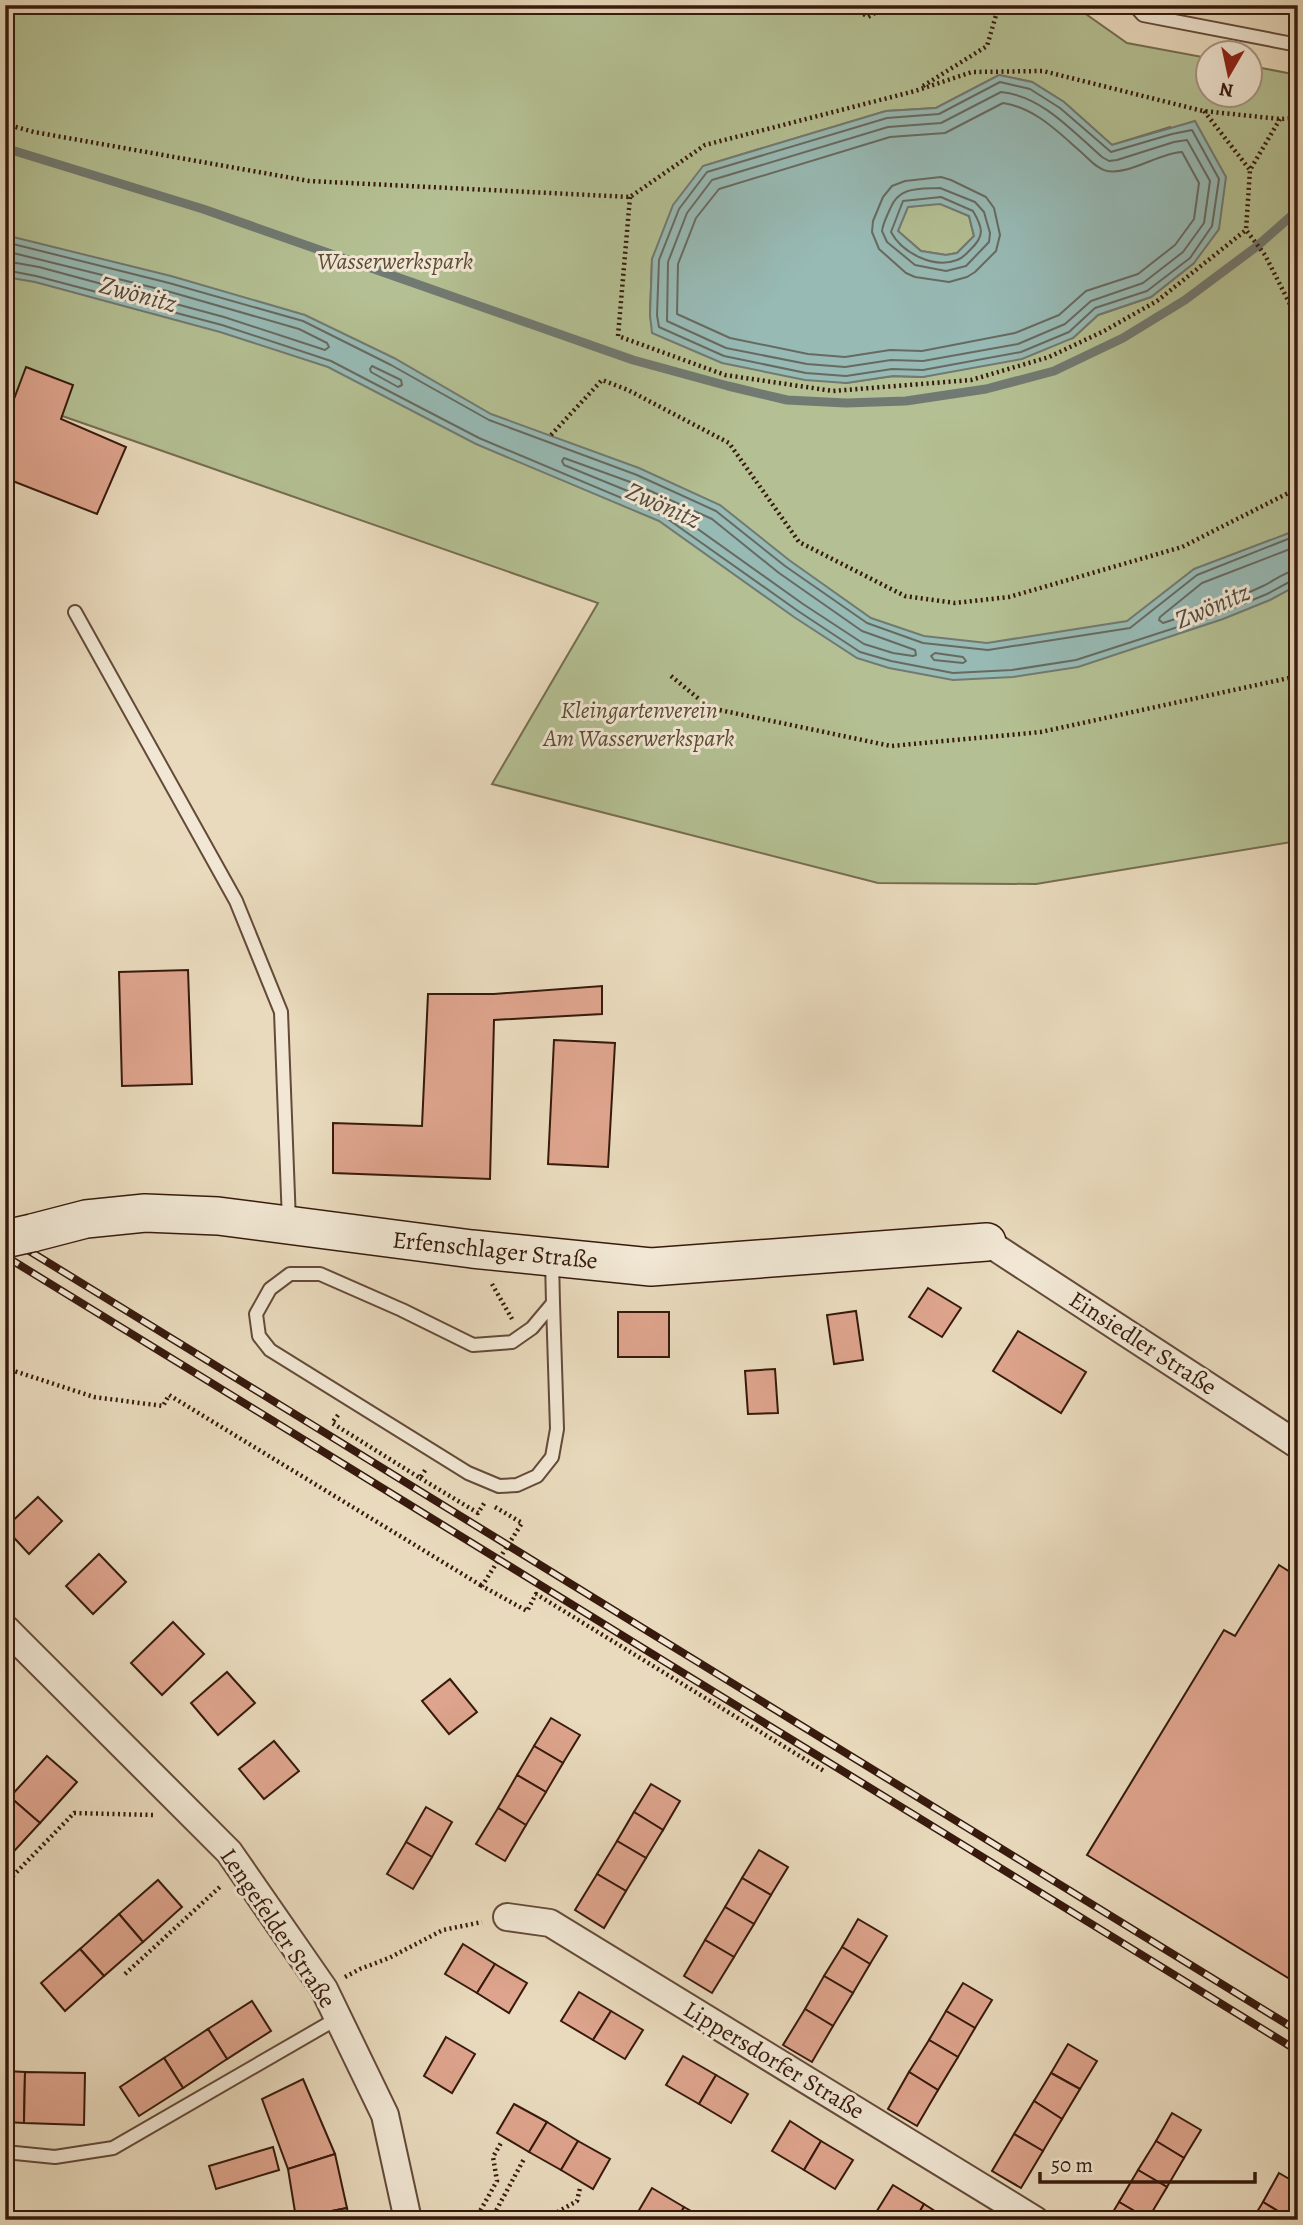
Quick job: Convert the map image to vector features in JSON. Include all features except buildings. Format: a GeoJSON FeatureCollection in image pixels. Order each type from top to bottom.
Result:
{"type":"FeatureCollection","features":[{"type":"Feature","properties":{"kind":"main road","name":"Erfenschlager Straße"},"geometry":{"type":"LineString","coordinates":[[19,1236],[86,1219],[145,1213],[218,1216],[472,1249],[651,1267],[987,1242]]}},
{"type":"Feature","properties":{"kind":"street","name":"Einsiedler Straße"},"geometry":{"type":"LineString","coordinates":[[987,1242],[1298,1445]]}},
{"type":"Feature","properties":{"kind":"street","name":"Lengefelder Straße"},"geometry":{"type":"LineString","coordinates":[[5,1628],[229,1852],[324,1989],[385,2115],[408,2220]]}},
{"type":"Feature","properties":{"kind":"street","name":"Lippersdorfer Straße"},"geometry":{"type":"LineString","coordinates":[[507,1917],[550,1923],[1027,2218]]}},
{"type":"Feature","properties":{"kind":"lane"},"geometry":{"type":"LineString","coordinates":[[1135,5],[1143,15],[1298,45]]}},
{"type":"Feature","properties":{"kind":"lane"},"geometry":{"type":"LineString","coordinates":[[75,612],[236,901],[281,1012],[289,1225]]}},
{"type":"Feature","properties":{"kind":"lane"},"geometry":{"type":"LineString","coordinates":[[552,1256],[557,1429],[552,1457],[537,1476],[517,1485],[499,1486],[468,1473],[270,1350],[259,1336],[256,1314],[270,1289],[290,1274],[320,1274],[473,1345],[512,1342],[532,1328],[553,1303]]}},
{"type":"Feature","properties":{"kind":"lane"},"geometry":{"type":"LineString","coordinates":[[5,2152],[55,2157],[113,2148],[338,2018]]}},
{"type":"Feature","properties":{"kind":"path"},"geometry":{"type":"LineString","coordinates":[[850,5],[868,18],[889,5]]}},
{"type":"Feature","properties":{"kind":"path"},"geometry":{"type":"LineString","coordinates":[[915,91],[987,46],[999,5]]}},
{"type":"Feature","properties":{"kind":"path"},"geometry":{"type":"LineString","coordinates":[[5,124],[34,132],[309,181],[630,197],[705,145],[915,91],[971,72],[1043,71],[1203,111],[1280,119],[1298,118]]}},
{"type":"Feature","properties":{"kind":"path"},"geometry":{"type":"LineString","coordinates":[[1203,111],[1250,170]]}},
{"type":"Feature","properties":{"kind":"path"},"geometry":{"type":"LineString","coordinates":[[1280,119],[1250,170],[1247,230],[1265,255],[1298,320]]}},
{"type":"Feature","properties":{"kind":"path"},"geometry":{"type":"LineString","coordinates":[[630,197],[618,336],[726,375],[833,391],[971,380],[1049,357],[1157,302],[1247,230]]}},
{"type":"Feature","properties":{"kind":"path"},"geometry":{"type":"LineString","coordinates":[[551,435],[602,380],[628,390],[729,443],[799,542],[905,596],[955,603],[1009,597],[1182,547],[1298,488]]}},
{"type":"Feature","properties":{"kind":"path"},"geometry":{"type":"LineString","coordinates":[[671,676],[710,708],[891,746],[1041,732],[1298,676]]}},
{"type":"Feature","properties":{"kind":"path"},"geometry":{"type":"LineString","coordinates":[[472,1249],[509,1316],[523,1334]]}},
{"type":"Feature","properties":{"kind":"path"},"geometry":{"type":"LineString","coordinates":[[5,1368],[94,1397],[163,1406],[169,1395],[527,1611],[536,1594],[824,1771]]}},
{"type":"Feature","properties":{"kind":"path"},"geometry":{"type":"LineString","coordinates":[[332,1423],[478,1514],[499,1486]]}},
{"type":"Feature","properties":{"kind":"path"},"geometry":{"type":"LineString","coordinates":[[420,1478],[430,1462]]}},
{"type":"Feature","properties":{"kind":"path"},"geometry":{"type":"LineString","coordinates":[[482,1586],[522,1523],[486,1501]]}},
{"type":"Feature","properties":{"kind":"path"},"geometry":{"type":"LineString","coordinates":[[5,1884],[74,1812],[192,1817]]}},
{"type":"Feature","properties":{"kind":"path"},"geometry":{"type":"LineString","coordinates":[[125,1974],[240,1868]]}},
{"type":"Feature","properties":{"kind":"path","name":"Lengefelder Straße"},"geometry":{"type":"LineString","coordinates":[[360,1969],[389,1958],[443,1930],[507,1917]]}},
{"type":"Feature","properties":{"kind":"path"},"geometry":{"type":"LineString","coordinates":[[475,2220],[498,2181],[494,2157],[501,2143]]}},
{"type":"Feature","properties":{"kind":"path"},"geometry":{"type":"LineString","coordinates":[[491,2220],[524,2158]]}},
{"type":"Feature","properties":{"kind":"path"},"geometry":{"type":"LineString","coordinates":[[550,2220],[554,2214],[577,2201],[580,2188]]}},
{"type":"Feature","properties":{"kind":"green space","name":"Wasserwerkspark"},"geometry":{"type":"Polygon","coordinates":[[[5,5],[1073,5],[1127,43],[1194,55],[1194,108],[1264,108],[1264,68],[1298,75],[1298,841],[1036,884],[878,883],[492,784],[598,603],[5,396],[5,5]],[[999,75],[936,108],[886,111],[703,166],[652,259],[650,315],[653,333],[846,383],[893,376],[923,377],[1073,338],[1098,315],[1151,297],[1194,263],[1170,127],[1112,145],[1064,102],[1032,82],[999,75]]]}},
{"type":"Feature","properties":{"kind":"green space"},"geometry":{"type":"Polygon","coordinates":[[[940,203],[969,216],[974,236],[957,253],[946,255],[921,251],[898,231],[907,207],[940,203]]]}},
{"type":"Feature","properties":{"kind":"water"},"geometry":{"type":"Polygon","coordinates":[[[999,75],[1032,82],[1064,102],[1112,145],[1195,121],[1226,177],[1219,229],[1194,263],[1151,297],[1098,315],[1073,338],[1022,359],[923,377],[893,376],[846,383],[805,380],[722,363],[652,333],[652,259],[673,205],[703,166],[886,111],[936,108],[999,75]],[[940,204],[908,207],[898,231],[921,251],[946,255],[957,253],[974,236],[969,216],[940,204]]]}},
{"type":"Feature","properties":{"kind":"water","name":"Zwönitz"},"geometry":{"type":"Polygon","coordinates":[[[5,235],[171,276],[305,315],[394,358],[491,414],[639,468],[720,505],[789,560],[871,618],[924,636],[987,643],[1127,621],[1194,569],[1289,533],[1298,527],[1298,585],[1270,600],[1223,619],[1078,667],[1013,677],[953,680],[889,668],[857,658],[794,617],[659,521],[476,444],[328,367],[220,332],[35,282],[5,277],[5,235]]]}},
{"type":"Feature","properties":{"kind":"waterway"},"geometry":{"type":"LineString","coordinates":[[5,148],[203,209],[633,360],[787,400],[846,403],[906,401],[986,389],[1054,371],[1123,338],[1185,300],[1256,247],[1298,210]]}},
{"type":"Feature","properties":{"kind":"railway"},"geometry":{"type":"LineString","coordinates":[[5,1236],[1298,2031]]}},
{"type":"Feature","properties":{"kind":"railway"},"geometry":{"type":"LineString","coordinates":[[5,1256],[1298,2051]]}},
{"type":"Feature","properties":{"kind":"park label","name":"Kleingartenverein Am Wasserwerkspark"},"geometry":{"type":"Point","coordinates":[639,724]}}]}
